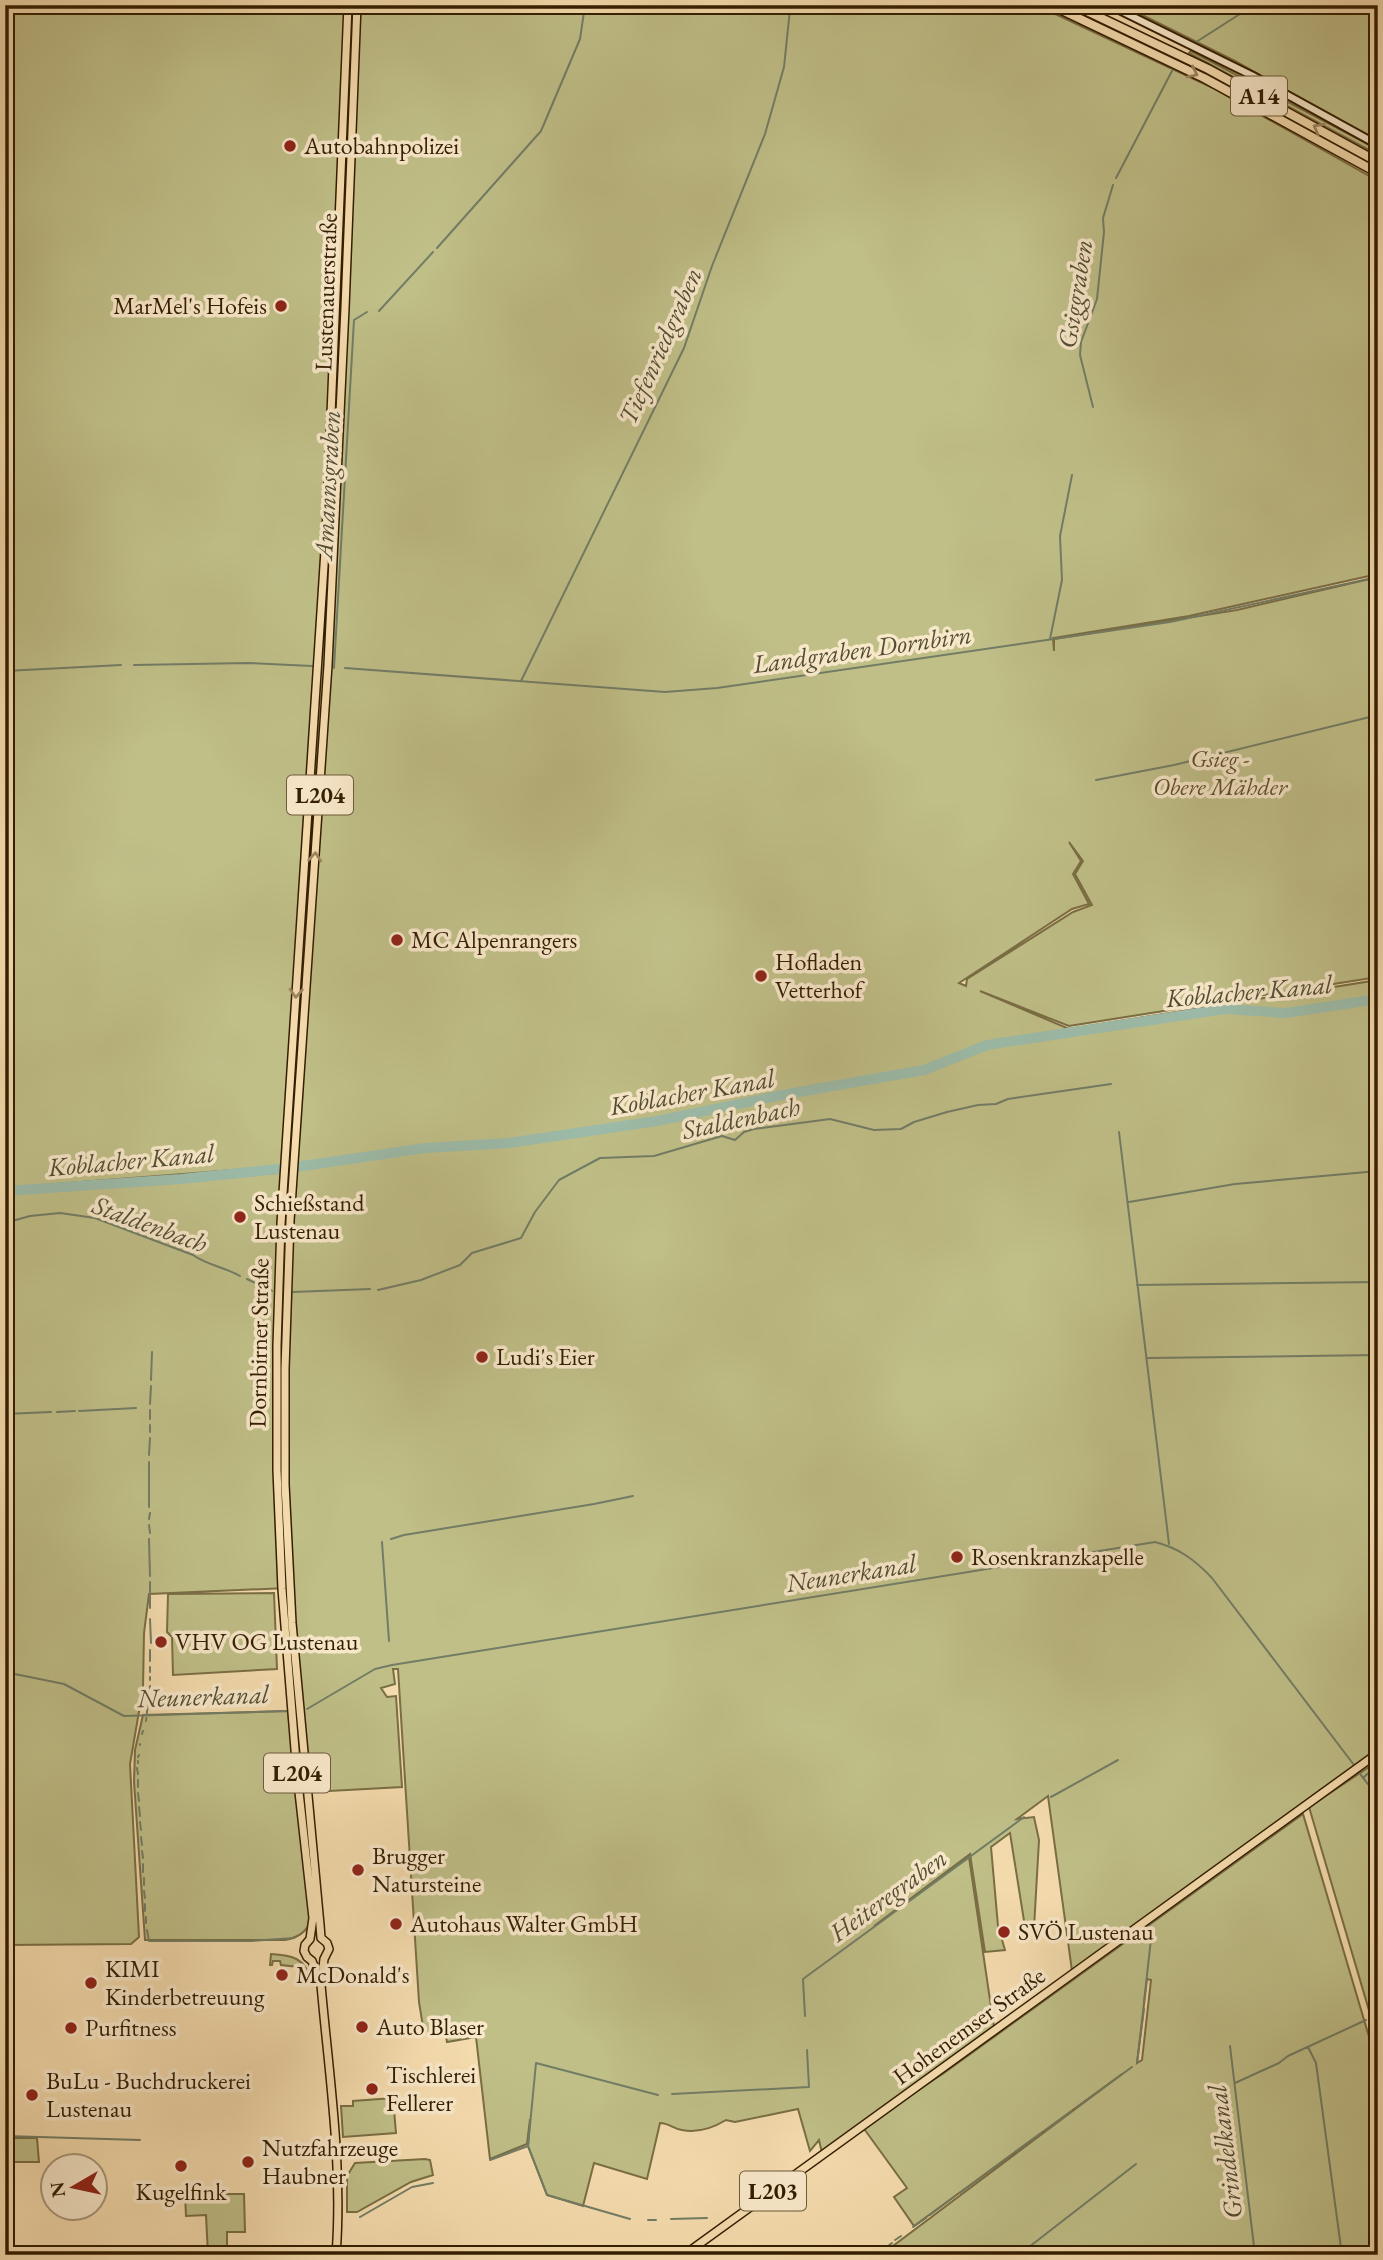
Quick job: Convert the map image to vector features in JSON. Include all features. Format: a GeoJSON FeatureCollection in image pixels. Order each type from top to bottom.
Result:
{"type":"FeatureCollection","features":[{"type":"Feature","properties":{"kind":"highway","name":"A14"},"geometry":{"type":"LineString","coordinates":[[1051,5],[1262,108],[1378,173]]}},
{"type":"Feature","properties":{"kind":"highway","name":"A14"},"geometry":{"type":"LineString","coordinates":[[1074,5],[1276,105],[1378,162]]}},
{"type":"Feature","properties":{"kind":"main road","name":"Lustenauerstraße"},"geometry":{"type":"LineString","coordinates":[[324,664],[334,321],[348,5]]}},
{"type":"Feature","properties":{"kind":"main road","name":"Lustenauerstraße"},"geometry":{"type":"LineString","coordinates":[[324,664],[345,308],[357,5]]}},
{"type":"Feature","properties":{"kind":"main road"},"geometry":{"type":"LineString","coordinates":[[1109,5],[1197,47],[1378,145]]}},
{"type":"Feature","properties":{"kind":"main road","name":"Dornbirner Straße"},"geometry":{"type":"LineString","coordinates":[[321,1985],[312,1961],[306,1957],[304,1951],[306,1942],[310,1939],[313,1918],[288,1676],[276,1470],[278,1309],[324,664]]}},
{"type":"Feature","properties":{"kind":"main road","name":"Dornbirner Straße"},"geometry":{"type":"LineString","coordinates":[[288,1182],[286,1509],[294,1646],[321,1938],[327,1943],[328,1949],[321,1985],[337,2164],[335,2255]]}},
{"type":"Feature","properties":{"kind":"main road","name":"Hohenemser Straße"},"geometry":{"type":"LineString","coordinates":[[684,2255],[1378,1754]]}},
{"type":"Feature","properties":{"kind":"main road"},"geometry":{"type":"LineString","coordinates":[[310,1939],[321,1938]]}},
{"type":"Feature","properties":{"kind":"main road"},"geometry":{"type":"LineString","coordinates":[[312,1961],[324,1959]]}},
{"type":"Feature","properties":{"kind":"green space","name":"Gsieg - Obere Mähder"},"geometry":{"type":"Polygon","coordinates":[[[5,5],[1036,5],[1213,88],[1378,181],[1378,574],[1189,616],[1053,638],[1054,651],[1054,639],[1237,610],[1378,577],[1378,977],[1069,1026],[980,991],[1069,1029],[1378,980],[1378,1752],[1072,1971],[1048,1796],[1017,1819],[1034,1817],[1039,1840],[1034,1928],[1025,1927],[1010,1833],[991,1847],[998,1926],[1005,1950],[985,1952],[970,1854],[874,1926],[969,1857],[994,2027],[867,2124],[944,2073],[1303,1814],[1378,2067],[1378,2255],[881,2255],[1122,2074],[914,2226],[894,2197],[907,2188],[862,2126],[822,2153],[819,2140],[810,2151],[798,2109],[735,2122],[726,2120],[700,2130],[682,2130],[660,2123],[647,2179],[594,2163],[583,2206],[547,2195],[528,2146],[530,2119],[527,2144],[490,2159],[476,2037],[447,2042],[445,2031],[424,2033],[419,2002],[398,1669],[393,1669],[395,1684],[381,1688],[387,1697],[396,1696],[402,1787],[311,1792],[286,1588],[149,1594],[144,1633],[143,1688],[130,1764],[139,1937],[131,1944],[5,1945],[5,1194],[297,1171],[297,1165],[5,1188],[5,5]],[[1069,842],[1081,861],[1073,874],[1089,904],[1072,909],[959,983],[966,986],[967,979],[1073,912],[1092,905],[1075,874],[1083,861],[1069,842]],[[1147,1979],[1137,2063],[1142,2060],[1151,1980],[1147,1979]]]}},
{"type":"Feature","properties":{"kind":"green space"},"geometry":{"type":"Polygon","coordinates":[[[1122,5],[1378,5],[1378,142],[1235,61],[1122,5]]]}},
{"type":"Feature","properties":{"kind":"green space"},"geometry":{"type":"Polygon","coordinates":[[[1191,51],[1364,142],[1378,150],[1378,155],[1189,53],[1191,51]]]}},
{"type":"Feature","properties":{"kind":"green space"},"geometry":{"type":"Polygon","coordinates":[[[274,1593],[277,1669],[173,1675],[172,1637],[167,1632],[168,1594],[274,1593]]]}},
{"type":"Feature","properties":{"kind":"green space"},"geometry":{"type":"Polygon","coordinates":[[[288,1711],[311,1921],[307,1929],[285,1940],[145,1940],[134,1782],[135,1750],[143,1715],[288,1711]]]}},
{"type":"Feature","properties":{"kind":"green space"},"geometry":{"type":"Polygon","coordinates":[[[1378,1761],[1378,2041],[1309,1807],[1378,1761]]]}},
{"type":"Feature","properties":{"kind":"green space"},"geometry":{"type":"Polygon","coordinates":[[[271,1954],[297,1959],[305,1967],[310,1981],[305,1982],[299,1967],[281,1965],[280,1961],[273,1961],[270,1965],[271,1954]]]}},
{"type":"Feature","properties":{"kind":"green space"},"geometry":{"type":"Polygon","coordinates":[[[393,2098],[396,2133],[343,2137],[341,2106],[353,2106],[353,2101],[393,2098]]]}},
{"type":"Feature","properties":{"kind":"green space"},"geometry":{"type":"Polygon","coordinates":[[[5,2138],[37,2138],[38,2162],[7,2162],[8,2197],[5,2197],[5,2138]]]}},
{"type":"Feature","properties":{"kind":"green space"},"geometry":{"type":"Polygon","coordinates":[[[430,2160],[433,2175],[411,2182],[357,2212],[347,2212],[347,2176],[355,2163],[430,2160]]]}},
{"type":"Feature","properties":{"kind":"green space"},"geometry":{"type":"Polygon","coordinates":[[[185,2194],[244,2194],[245,2232],[227,2232],[227,2255],[208,2255],[206,2215],[186,2216],[185,2194]]]}},
{"type":"Feature","properties":{"kind":"waterway","name":"Amannsgraben"},"geometry":{"type":"LineString","coordinates":[[437,248],[541,131],[580,39],[585,5]]}},
{"type":"Feature","properties":{"kind":"waterway","name":"Gsiggraben"},"geometry":{"type":"LineString","coordinates":[[1193,44],[1254,5]]}},
{"type":"Feature","properties":{"kind":"waterway","name":"Tiefenriedgraben"},"geometry":{"type":"LineString","coordinates":[[521,681],[684,348],[712,266],[765,134],[784,67],[790,9]]}},
{"type":"Feature","properties":{"kind":"waterway","name":"Gsiggraben"},"geometry":{"type":"LineString","coordinates":[[1116,178],[1172,71]]}},
{"type":"Feature","properties":{"kind":"waterway","name":"Gsiggraben"},"geometry":{"type":"LineString","coordinates":[[1093,407],[1080,355],[1081,342],[1097,299],[1103,218],[1113,185]]}},
{"type":"Feature","properties":{"kind":"waterway","name":"Amannsgraben"},"geometry":{"type":"LineString","coordinates":[[379,311],[433,252]]}},
{"type":"Feature","properties":{"kind":"waterway","name":"Amannsgraben"},"geometry":{"type":"LineString","coordinates":[[334,668],[354,320],[367,312]]}},
{"type":"Feature","properties":{"kind":"waterway","name":"Gsiggraben"},"geometry":{"type":"LineString","coordinates":[[1050,639],[1062,580],[1060,536],[1072,475]]}},
{"type":"Feature","properties":{"kind":"waterway","name":"Landgraben Dornbirn"},"geometry":{"type":"LineString","coordinates":[[345,668],[665,692],[717,688],[1170,622],[1378,577]]}},
{"type":"Feature","properties":{"kind":"waterway","name":"Landgraben Dornbirn"},"geometry":{"type":"LineString","coordinates":[[134,665],[249,663],[312,666]]}},
{"type":"Feature","properties":{"kind":"waterway","name":"Landgraben Dornbirn"},"geometry":{"type":"LineString","coordinates":[[5,671],[121,665]]}},
{"type":"Feature","properties":{"kind":"waterway"},"geometry":{"type":"LineString","coordinates":[[1096,780],[1174,765],[1378,715]]}},
{"type":"Feature","properties":{"kind":"waterway","name":"Koblacher Kanal"},"geometry":{"type":"LineString","coordinates":[[5,1191],[181,1179],[289,1168],[426,1148],[509,1143],[657,1121],[924,1070],[987,1045],[1225,1009],[1286,1013],[1378,999]]}},
{"type":"Feature","properties":{"kind":"waterway","name":"Staldenbach"},"geometry":{"type":"LineString","coordinates":[[378,1290],[421,1280],[460,1265],[472,1253],[521,1238],[535,1212],[559,1180],[600,1158],[654,1156],[722,1136],[735,1140],[744,1132],[754,1129],[830,1119],[874,1130],[901,1129],[914,1122],[978,1105],[1111,1084]]}},
{"type":"Feature","properties":{"kind":"waterway"},"geometry":{"type":"LineString","coordinates":[[1119,1132],[1169,1544]]}},
{"type":"Feature","properties":{"kind":"waterway"},"geometry":{"type":"LineString","coordinates":[[1129,1202],[1235,1184],[1378,1171]]}},
{"type":"Feature","properties":{"kind":"waterway","name":"Staldenbach"},"geometry":{"type":"LineString","coordinates":[[5,1223],[30,1216],[60,1213],[95,1218],[240,1276]]}},
{"type":"Feature","properties":{"kind":"waterway","name":"Staldenbach"},"geometry":{"type":"LineString","coordinates":[[247,1279],[272,1291]]}},
{"type":"Feature","properties":{"kind":"waterway"},"geometry":{"type":"LineString","coordinates":[[1137,1285],[1378,1282]]}},
{"type":"Feature","properties":{"kind":"waterway","name":"Staldenbach"},"geometry":{"type":"LineString","coordinates":[[293,1292],[370,1289]]}},
{"type":"Feature","properties":{"kind":"waterway"},"geometry":{"type":"LineString","coordinates":[[151,1380],[152,1352]]}},
{"type":"Feature","properties":{"kind":"waterway"},"geometry":{"type":"LineString","coordinates":[[1148,1358],[1378,1355]]}},
{"type":"Feature","properties":{"kind":"waterway"},"geometry":{"type":"LineString","coordinates":[[150,1404],[151,1386]]}},
{"type":"Feature","properties":{"kind":"waterway"},"geometry":{"type":"LineString","coordinates":[[79,1411],[136,1408]]}},
{"type":"Feature","properties":{"kind":"waterway"},"geometry":{"type":"LineString","coordinates":[[150,1410],[150,1419]]}},
{"type":"Feature","properties":{"kind":"waterway"},"geometry":{"type":"LineString","coordinates":[[57,1412],[75,1411]]}},
{"type":"Feature","properties":{"kind":"waterway"},"geometry":{"type":"LineString","coordinates":[[5,1414],[51,1412]]}},
{"type":"Feature","properties":{"kind":"waterway"},"geometry":{"type":"LineString","coordinates":[[150,1425],[150,1432]]}},
{"type":"Feature","properties":{"kind":"waterway"},"geometry":{"type":"LineString","coordinates":[[149,1455],[150,1438]]}},
{"type":"Feature","properties":{"kind":"waterway"},"geometry":{"type":"LineString","coordinates":[[149,1462],[149,1507]]}},
{"type":"Feature","properties":{"kind":"waterway"},"geometry":{"type":"LineString","coordinates":[[391,1539],[633,1496]]}},
{"type":"Feature","properties":{"kind":"waterway"},"geometry":{"type":"LineString","coordinates":[[149,1519],[150,1513]]}},
{"type":"Feature","properties":{"kind":"waterway"},"geometry":{"type":"LineString","coordinates":[[149,1525],[150,1533]]}},
{"type":"Feature","properties":{"kind":"waterway"},"geometry":{"type":"LineString","coordinates":[[149,1539],[150,1576]]}},
{"type":"Feature","properties":{"kind":"waterway"},"geometry":{"type":"LineString","coordinates":[[382,1542],[389,1641]]}},
{"type":"Feature","properties":{"kind":"waterway","name":"Neunerkanal"},"geometry":{"type":"LineString","coordinates":[[307,1709],[375,1669],[392,1665],[1155,1542],[1186,1555],[1212,1578],[1354,1765]]}},
{"type":"Feature","properties":{"kind":"waterway"},"geometry":{"type":"LineString","coordinates":[[150,1582],[150,1608]]}},
{"type":"Feature","properties":{"kind":"waterway"},"geometry":{"type":"LineString","coordinates":[[150,1619],[151,1643]]}},
{"type":"Feature","properties":{"kind":"waterway"},"geometry":{"type":"LineString","coordinates":[[150,1650],[150,1661]]}},
{"type":"Feature","properties":{"kind":"waterway"},"geometry":{"type":"LineString","coordinates":[[150,1667],[150,1672]]}},
{"type":"Feature","properties":{"kind":"waterway","name":"Neunerkanal"},"geometry":{"type":"LineString","coordinates":[[5,1672],[64,1684],[124,1716],[285,1711]]}},
{"type":"Feature","properties":{"kind":"waterway"},"geometry":{"type":"LineString","coordinates":[[146,1721],[150,1686]]}},
{"type":"Feature","properties":{"kind":"waterway","name":"Heiteregraben"},"geometry":{"type":"LineString","coordinates":[[1051,1797],[1118,1760]]}},
{"type":"Feature","properties":{"kind":"waterway"},"geometry":{"type":"LineString","coordinates":[[1363,1778],[1378,1764]]}},
{"type":"Feature","properties":{"kind":"waterway"},"geometry":{"type":"LineString","coordinates":[[137,1768],[138,1774]]}},
{"type":"Feature","properties":{"kind":"waterway","name":"Neunerkanal"},"geometry":{"type":"LineString","coordinates":[[1357,1770],[1378,1797]]}},
{"type":"Feature","properties":{"kind":"waterway"},"geometry":{"type":"LineString","coordinates":[[138,1780],[138,1787]]}},
{"type":"Feature","properties":{"kind":"waterway"},"geometry":{"type":"LineString","coordinates":[[138,1793],[139,1801]]}},
{"type":"Feature","properties":{"kind":"waterway"},"geometry":{"type":"LineString","coordinates":[[139,1807],[140,1816]]}},
{"type":"Feature","properties":{"kind":"waterway","name":"Heiteregraben"},"geometry":{"type":"LineString","coordinates":[[805,2016],[803,1979],[1024,1817]]}},
{"type":"Feature","properties":{"kind":"waterway"},"geometry":{"type":"LineString","coordinates":[[140,1822],[141,1830]]}},
{"type":"Feature","properties":{"kind":"waterway"},"geometry":{"type":"LineString","coordinates":[[141,1837],[142,1845]]}},
{"type":"Feature","properties":{"kind":"waterway"},"geometry":{"type":"LineString","coordinates":[[142,1851],[143,1858]]}},
{"type":"Feature","properties":{"kind":"waterway"},"geometry":{"type":"LineString","coordinates":[[143,1864],[143,1872]]}},
{"type":"Feature","properties":{"kind":"waterway"},"geometry":{"type":"LineString","coordinates":[[144,1878],[144,1885]]}},
{"type":"Feature","properties":{"kind":"waterway"},"geometry":{"type":"LineString","coordinates":[[144,1891],[145,1898]]}},
{"type":"Feature","properties":{"kind":"waterway"},"geometry":{"type":"LineString","coordinates":[[145,1904],[145,1911]]}},
{"type":"Feature","properties":{"kind":"waterway"},"geometry":{"type":"LineString","coordinates":[[146,1917],[146,1923]]}},
{"type":"Feature","properties":{"kind":"waterway"},"geometry":{"type":"LineString","coordinates":[[147,1930],[149,1941],[251,1941],[294,1938]]}},
{"type":"Feature","properties":{"kind":"waterway"},"geometry":{"type":"LineString","coordinates":[[1144,2002],[1152,1930]]}},
{"type":"Feature","properties":{"kind":"waterway"},"geometry":{"type":"LineString","coordinates":[[1137,2063],[1144,2009]]}},
{"type":"Feature","properties":{"kind":"waterway"},"geometry":{"type":"LineString","coordinates":[[1371,2018],[1378,2015]]}},
{"type":"Feature","properties":{"kind":"waterway"},"geometry":{"type":"LineString","coordinates":[[1235,2083],[1366,2020]]}},
{"type":"Feature","properties":{"kind":"waterway","name":"Grindelkanal"},"geometry":{"type":"LineString","coordinates":[[1230,2046],[1255,2255]]}},
{"type":"Feature","properties":{"kind":"waterway"},"geometry":{"type":"LineString","coordinates":[[1308,2047],[1316,2063],[1342,2255]]}},
{"type":"Feature","properties":{"kind":"waterway","name":"Heiteregraben"},"geometry":{"type":"LineString","coordinates":[[672,2094],[809,2087],[807,2050]]}},
{"type":"Feature","properties":{"kind":"waterway","name":"Heiteregraben"},"geometry":{"type":"LineString","coordinates":[[490,2160],[528,2146],[536,2063],[658,2095]]}},
{"type":"Feature","properties":{"kind":"waterway"},"geometry":{"type":"LineString","coordinates":[[1076,2108],[1132,2067]]}},
{"type":"Feature","properties":{"kind":"waterway"},"geometry":{"type":"LineString","coordinates":[[1045,2131],[1072,2111]]}},
{"type":"Feature","properties":{"kind":"waterway"},"geometry":{"type":"LineString","coordinates":[[1015,2152],[1041,2133]]}},
{"type":"Feature","properties":{"kind":"waterway"},"geometry":{"type":"LineString","coordinates":[[5,2136],[140,2140]]}},
{"type":"Feature","properties":{"kind":"waterway"},"geometry":{"type":"LineString","coordinates":[[528,2146],[547,2195],[630,2219]]}},
{"type":"Feature","properties":{"kind":"waterway"},"geometry":{"type":"LineString","coordinates":[[988,2172],[1011,2155]]}},
{"type":"Feature","properties":{"kind":"waterway"},"geometry":{"type":"LineString","coordinates":[[1029,2247],[1136,2164]]}},
{"type":"Feature","properties":{"kind":"waterway"},"geometry":{"type":"LineString","coordinates":[[960,2193],[983,2176]]}},
{"type":"Feature","properties":{"kind":"waterway","name":"Heiteregraben"},"geometry":{"type":"LineString","coordinates":[[360,2217],[412,2187],[433,2183]]}},
{"type":"Feature","properties":{"kind":"waterway"},"geometry":{"type":"LineString","coordinates":[[930,2215],[954,2197]]}},
{"type":"Feature","properties":{"kind":"waterway"},"geometry":{"type":"LineString","coordinates":[[671,2219],[707,2218]]}},
{"type":"Feature","properties":{"kind":"waterway"},"geometry":{"type":"LineString","coordinates":[[913,2227],[926,2218]]}},
{"type":"Feature","properties":{"kind":"waterway"},"geometry":{"type":"LineString","coordinates":[[648,2220],[656,2220]]}},
{"type":"Feature","properties":{"kind":"waterway"},"geometry":{"type":"LineString","coordinates":[[895,2240],[901,2236]]}},
{"type":"Feature","properties":{"kind":"waterway"},"geometry":{"type":"LineString","coordinates":[[880,2252],[892,2243]]}},
{"type":"Feature","properties":{"kind":"waterway","name":"Heiteregraben"},"geometry":{"type":"LineString","coordinates":[[1020,2255],[1029,2247],[1031,2255]]}},
{"type":"Feature","properties":{"kind":"place","name":"Autobahnpolizei"},"geometry":{"type":"Point","coordinates":[290,146]}},
{"type":"Feature","properties":{"kind":"place","name":"MarMel's Hofeis"},"geometry":{"type":"Point","coordinates":[281,306]}},
{"type":"Feature","properties":{"kind":"place","name":"MC Alpenrangers"},"geometry":{"type":"Point","coordinates":[397,940]}},
{"type":"Feature","properties":{"kind":"place","name":"Hofladen Vetterhof"},"geometry":{"type":"Point","coordinates":[761,976]}},
{"type":"Feature","properties":{"kind":"place","name":"Schießstand Lustenau"},"geometry":{"type":"Point","coordinates":[240,1217]}},
{"type":"Feature","properties":{"kind":"place","name":"Ludi's Eier"},"geometry":{"type":"Point","coordinates":[482,1357]}},
{"type":"Feature","properties":{"kind":"place","name":"Rosenkranzkapelle"},"geometry":{"type":"Point","coordinates":[957,1557]}},
{"type":"Feature","properties":{"kind":"place","name":"VHV OG Lustenau"},"geometry":{"type":"Point","coordinates":[161,1642]}},
{"type":"Feature","properties":{"kind":"place","name":"Brugger Natursteine"},"geometry":{"type":"Point","coordinates":[358,1870]}},
{"type":"Feature","properties":{"kind":"place","name":"Autohaus Walter GmbH"},"geometry":{"type":"Point","coordinates":[396,1924]}},
{"type":"Feature","properties":{"kind":"place","name":"SVÖ Lustenau"},"geometry":{"type":"Point","coordinates":[1004,1932]}},
{"type":"Feature","properties":{"kind":"place","name":"McDonald's"},"geometry":{"type":"Point","coordinates":[282,1975]}},
{"type":"Feature","properties":{"kind":"place","name":"KIMI Kinderbetreuung"},"geometry":{"type":"Point","coordinates":[91,1983]}},
{"type":"Feature","properties":{"kind":"place","name":"Auto Blaser"},"geometry":{"type":"Point","coordinates":[362,2027]}},
{"type":"Feature","properties":{"kind":"place","name":"Purfitness"},"geometry":{"type":"Point","coordinates":[71,2028]}},
{"type":"Feature","properties":{"kind":"place","name":"Tischlerei Fellerer"},"geometry":{"type":"Point","coordinates":[372,2089]}},
{"type":"Feature","properties":{"kind":"place","name":"BuLu - Buchdruckerei Lustenau"},"geometry":{"type":"Point","coordinates":[32,2095]}},
{"type":"Feature","properties":{"kind":"place","name":"Nutzfahrzeuge Haubner"},"geometry":{"type":"Point","coordinates":[248,2162]}},
{"type":"Feature","properties":{"kind":"place","name":"Kugelfink"},"geometry":{"type":"Point","coordinates":[181,2166]}}]}
